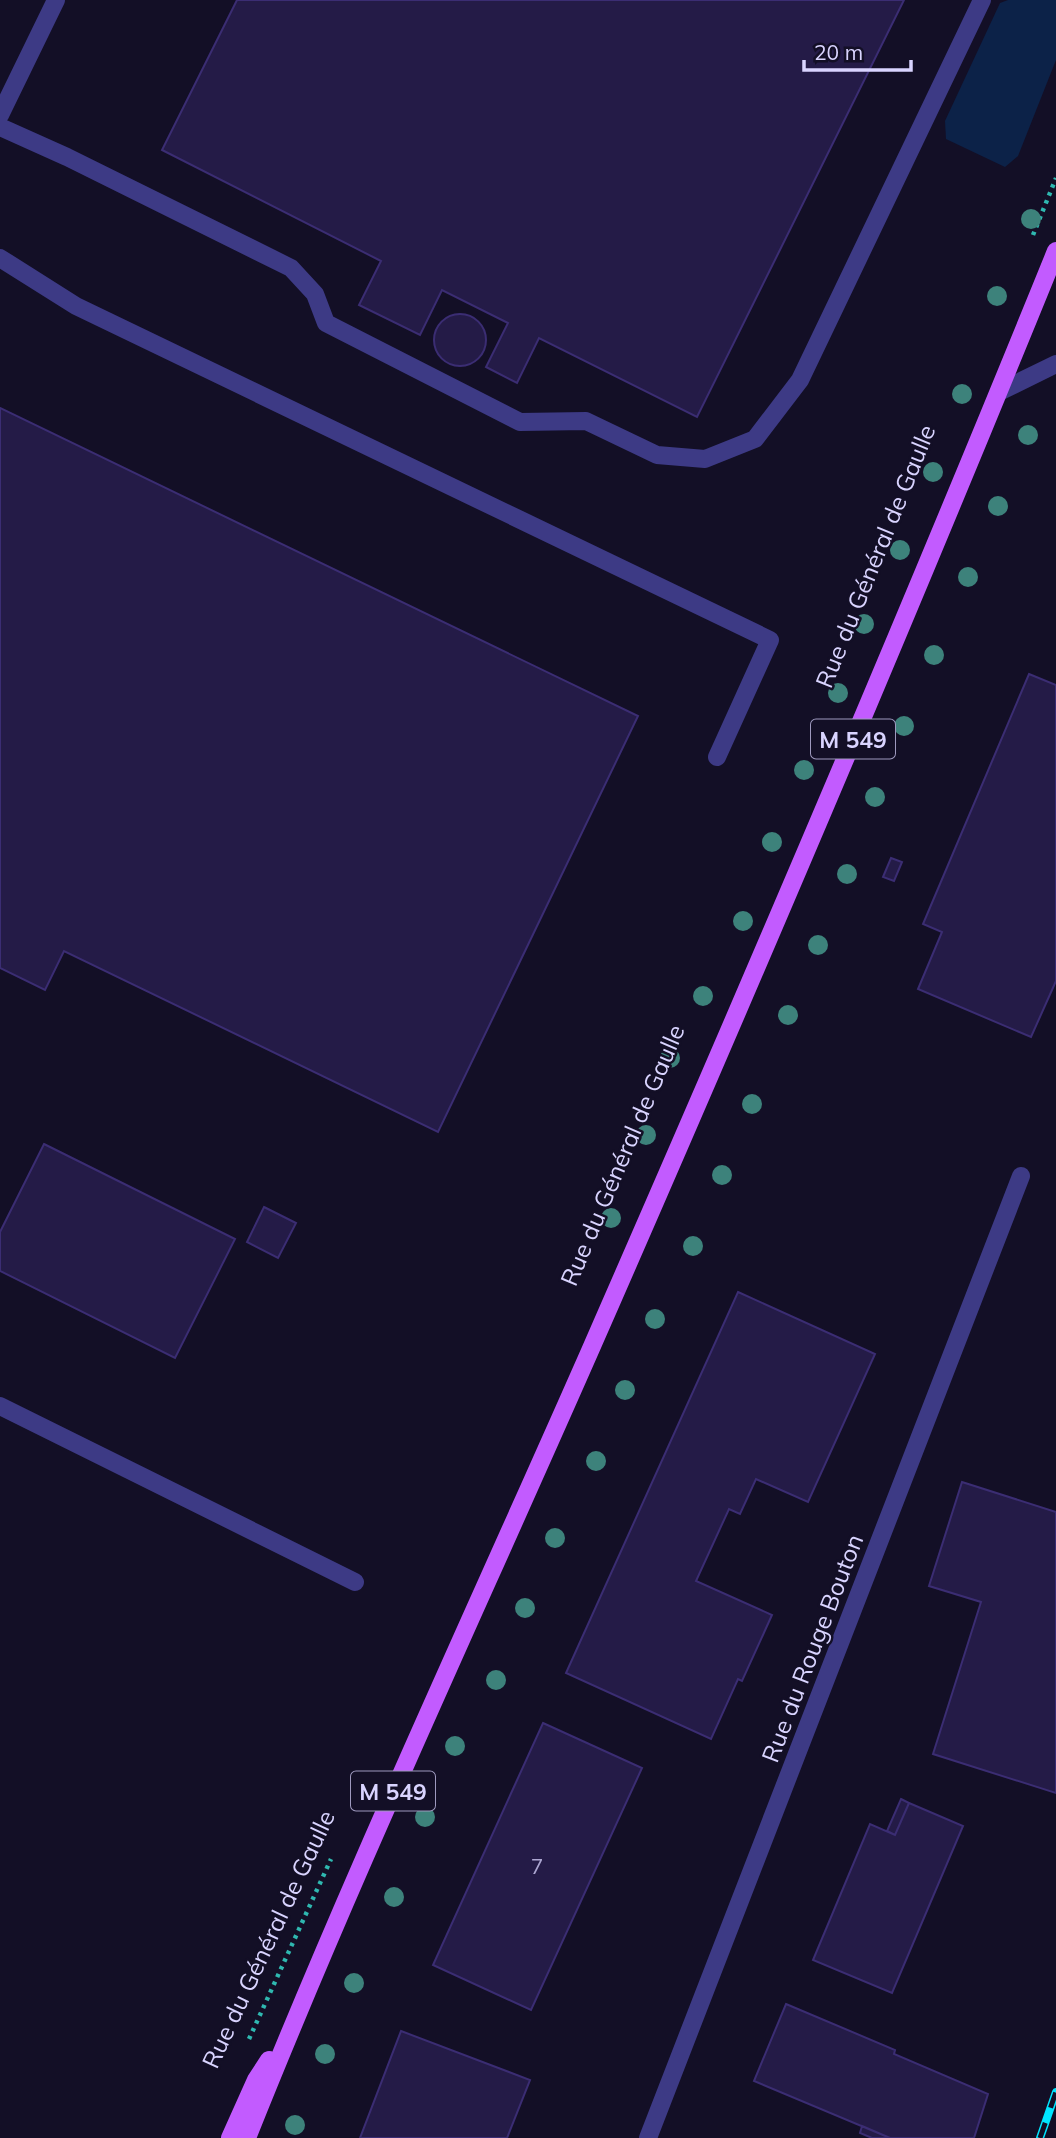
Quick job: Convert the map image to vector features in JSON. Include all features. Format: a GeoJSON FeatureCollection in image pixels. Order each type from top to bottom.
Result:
{"type":"FeatureCollection","features":[{"type":"Feature","properties":{"kind":"main road","name":"Rue du Général de Gaulle"},"geometry":{"type":"LineString","coordinates":[[247,2138],[293,2021],[440,1683],[598,1332],[776,920],[1056,251]]}},
{"type":"Feature","properties":{"kind":"main road","name":"Rue du Général de Gaulle"},"geometry":{"type":"LineString","coordinates":[[230,2138],[256,2080],[293,2021]]}},
{"type":"Feature","properties":{"kind":"street"},"geometry":{"type":"LineString","coordinates":[[0,115],[56,0]]}},
{"type":"Feature","properties":{"kind":"street"},"geometry":{"type":"LineString","coordinates":[[0,127],[67,157],[291,268],[315,295],[326,323],[520,422],[586,421],[657,455],[705,459],[755,439],[800,380],[982,0]]}},
{"type":"Feature","properties":{"kind":"street"},"geometry":{"type":"LineString","coordinates":[[0,258],[76,306],[770,640],[717,757]]}},
{"type":"Feature","properties":{"kind":"street"},"geometry":{"type":"LineString","coordinates":[[999,392],[1056,364]]}},
{"type":"Feature","properties":{"kind":"street","name":"Rue du Rouge Bouton"},"geometry":{"type":"LineString","coordinates":[[648,2138],[1021,1176]]}},
{"type":"Feature","properties":{"kind":"street"},"geometry":{"type":"LineString","coordinates":[[0,1406],[355,1582]]}},
{"type":"Feature","properties":{"kind":"path"},"geometry":{"type":"LineString","coordinates":[[1030,241],[1056,178]]}},
{"type":"Feature","properties":{"kind":"path","name":"Rue du Général de Gaulle"},"geometry":{"type":"LineString","coordinates":[[245,2049],[337,1847]]}},
{"type":"Feature","properties":{"kind":"water"},"geometry":{"type":"Polygon","coordinates":[[[1008,0],[1056,0],[1056,60],[1018,156],[1005,167],[946,139],[945,121],[1000,3],[1008,0]]]}},
{"type":"Feature","properties":{"kind":"building"},"geometry":{"type":"Polygon","coordinates":[[[237,0],[904,0],[697,417],[539,338],[517,383],[486,367],[508,323],[442,290],[420,335],[359,305],[381,261],[162,150],[237,0]]]}},
{"type":"Feature","properties":{"kind":"building"},"geometry":{"type":"Polygon","coordinates":[[[460,314],[470,316],[478,322],[484,330],[484,350],[478,358],[470,364],[460,366],[450,364],[442,358],[436,350],[434,340],[436,330],[442,322],[450,316],[460,314]]]}},
{"type":"Feature","properties":{"kind":"building"},"geometry":{"type":"Polygon","coordinates":[[[0,408],[638,716],[438,1132],[64,951],[45,990],[0,968],[0,408]]]}},
{"type":"Feature","properties":{"kind":"building"},"geometry":{"type":"Polygon","coordinates":[[[1029,674],[1056,685],[1056,981],[1031,1037],[918,989],[942,932],[923,924],[1029,674]]]}},
{"type":"Feature","properties":{"kind":"building"},"geometry":{"type":"Polygon","coordinates":[[[891,858],[902,862],[894,881],[883,877],[891,858]]]}},
{"type":"Feature","properties":{"kind":"building"},"geometry":{"type":"Polygon","coordinates":[[[44,1144],[235,1239],[175,1358],[0,1271],[0,1232],[44,1144]]]}},
{"type":"Feature","properties":{"kind":"building"},"geometry":{"type":"Polygon","coordinates":[[[264,1207],[296,1223],[278,1258],[247,1242],[264,1207]]]}},
{"type":"Feature","properties":{"kind":"building"},"geometry":{"type":"Polygon","coordinates":[[[738,1292],[875,1354],[808,1502],[756,1479],[740,1514],[729,1509],[696,1581],[772,1615],[742,1681],[738,1679],[711,1739],[566,1673],[738,1292]]]}},
{"type":"Feature","properties":{"kind":"building"},"geometry":{"type":"Polygon","coordinates":[[[962,1482],[1056,1512],[1056,1793],[933,1754],[981,1602],[929,1586],[962,1482]]]}},
{"type":"Feature","properties":{"kind":"building"},"geometry":{"type":"Polygon","coordinates":[[[543,1723],[642,1768],[531,2010],[433,1965],[543,1723]]]}},
{"type":"Feature","properties":{"kind":"building"},"geometry":{"type":"Polygon","coordinates":[[[901,1799],[909,1803],[895,1835],[887,1831],[901,1799]]]}},
{"type":"Feature","properties":{"kind":"building"},"geometry":{"type":"Polygon","coordinates":[[[909,1803],[963,1826],[892,1993],[813,1960],[870,1824],[895,1835],[909,1803]]]}},
{"type":"Feature","properties":{"kind":"building"},"geometry":{"type":"Polygon","coordinates":[[[786,2004],[895,2050],[894,2054],[988,2094],[974,2138],[890,2138],[754,2081],[786,2004]]]}},
{"type":"Feature","properties":{"kind":"building"},"geometry":{"type":"Polygon","coordinates":[[[401,2031],[530,2080],[507,2138],[360,2138],[401,2031]]]}},
{"type":"Feature","properties":{"kind":"building"},"geometry":{"type":"Polygon","coordinates":[[[862,2126],[890,2138],[872,2138],[860,2133],[862,2126]]]}},
{"type":"Feature","properties":{"kind":"railway"},"geometry":{"type":"LineString","coordinates":[[1040,2138],[1056,2092]]}}]}
